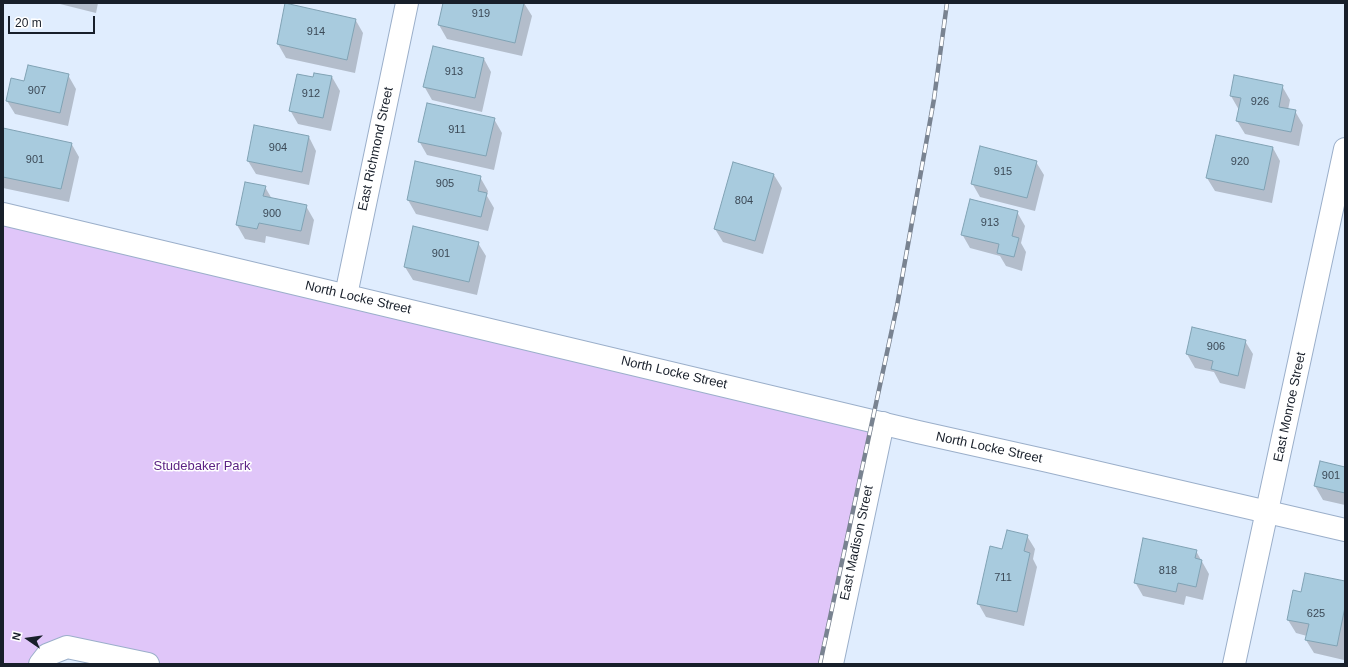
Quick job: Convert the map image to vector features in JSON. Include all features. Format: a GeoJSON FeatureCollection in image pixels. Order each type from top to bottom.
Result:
{"type":"FeatureCollection","features":[{"type":"Feature","properties":{"kind":"street","name":"East Richmond Street"},"geometry":{"type":"LineString","coordinates":[[346,295],[407,3]]}},
{"type":"Feature","properties":{"kind":"street","name":"East Monroe Street"},"geometry":{"type":"LineString","coordinates":[[1234,664],[1268,512],[1345,149]]}},
{"type":"Feature","properties":{"kind":"street","name":"North Locke Street"},"geometry":{"type":"LineString","coordinates":[[3,214],[918,432],[1345,530]]}},
{"type":"Feature","properties":{"kind":"street","name":"East Madison Street"},"geometry":{"type":"LineString","coordinates":[[832,664],[883,423]]}},
{"type":"Feature","properties":{"kind":"street"},"geometry":{"type":"LineString","coordinates":[[43,659],[67,647],[148,664]]}},
{"type":"Feature","properties":{"kind":"green space","name":"Studebaker Park"},"geometry":{"type":"Polygon","coordinates":[[[3,215],[883,423],[823,664],[148,664],[67,647],[42,664],[3,664],[3,215]]]}},
{"type":"Feature","properties":{"kind":"building"},"geometry":{"type":"Polygon","coordinates":[[[285,3],[356,19],[347,60],[277,44],[285,3]]]}},
{"type":"Feature","properties":{"kind":"building"},"geometry":{"type":"Polygon","coordinates":[[[443,3],[524,3],[515,43],[438,25],[443,3]]]}},
{"type":"Feature","properties":{"kind":"building"},"geometry":{"type":"Polygon","coordinates":[[[433,46],[484,58],[475,98],[423,87],[433,46]]]}},
{"type":"Feature","properties":{"kind":"building"},"geometry":{"type":"Polygon","coordinates":[[[28,65],[69,74],[60,113],[6,101],[11,78],[24,81],[28,65]]]}},
{"type":"Feature","properties":{"kind":"building"},"geometry":{"type":"Polygon","coordinates":[[[314,73],[332,76],[323,118],[289,111],[297,74],[313,77],[314,73]]]}},
{"type":"Feature","properties":{"kind":"building"},"geometry":{"type":"Polygon","coordinates":[[[1234,75],[1283,85],[1279,107],[1296,110],[1291,132],[1236,121],[1241,98],[1230,96],[1234,75]]]}},
{"type":"Feature","properties":{"kind":"building"},"geometry":{"type":"Polygon","coordinates":[[[427,103],[495,118],[486,156],[418,142],[427,103]]]}},
{"type":"Feature","properties":{"kind":"building"},"geometry":{"type":"Polygon","coordinates":[[[254,125],[309,136],[302,172],[247,161],[254,125]]]}},
{"type":"Feature","properties":{"kind":"building"},"geometry":{"type":"Polygon","coordinates":[[[3,128],[72,143],[61,189],[3,177],[3,128]]]}},
{"type":"Feature","properties":{"kind":"building"},"geometry":{"type":"Polygon","coordinates":[[[1216,135],[1273,147],[1264,190],[1206,178],[1216,135]]]}},
{"type":"Feature","properties":{"kind":"building"},"geometry":{"type":"Polygon","coordinates":[[[980,146],[1037,161],[1027,198],[971,184],[980,146]]]}},
{"type":"Feature","properties":{"kind":"building"},"geometry":{"type":"Polygon","coordinates":[[[415,161],[481,176],[478,191],[487,193],[481,217],[407,200],[415,161]]]}},
{"type":"Feature","properties":{"kind":"building"},"geometry":{"type":"Polygon","coordinates":[[[733,162],[774,174],[755,241],[714,229],[733,162]]]}},
{"type":"Feature","properties":{"kind":"building"},"geometry":{"type":"Polygon","coordinates":[[[245,182],[266,186],[263,196],[307,205],[301,231],[259,223],[257,229],[236,225],[245,182]]]}},
{"type":"Feature","properties":{"kind":"building"},"geometry":{"type":"Polygon","coordinates":[[[970,199],[1018,211],[1012,236],[1019,238],[1014,257],[997,253],[999,244],[961,235],[970,199]]]}},
{"type":"Feature","properties":{"kind":"building"},"geometry":{"type":"Polygon","coordinates":[[[413,226],[479,242],[469,282],[404,267],[413,226]]]}},
{"type":"Feature","properties":{"kind":"building"},"geometry":{"type":"Polygon","coordinates":[[[1192,327],[1246,340],[1238,376],[1211,369],[1213,361],[1186,354],[1192,327]]]}},
{"type":"Feature","properties":{"kind":"building"},"geometry":{"type":"Polygon","coordinates":[[[1320,461],[1345,467],[1345,493],[1314,486],[1320,461]]]}},
{"type":"Feature","properties":{"kind":"building"},"geometry":{"type":"Polygon","coordinates":[[[1007,530],[1028,535],[1024,551],[1030,553],[1017,612],[977,604],[990,546],[1002,549],[1007,530]]]}},
{"type":"Feature","properties":{"kind":"building"},"geometry":{"type":"Polygon","coordinates":[[[1143,538],[1197,550],[1195,558],[1202,560],[1196,587],[1178,583],[1176,592],[1134,583],[1143,538]]]}},
{"type":"Feature","properties":{"kind":"building"},"geometry":{"type":"Polygon","coordinates":[[[1305,573],[1345,581],[1345,607],[1337,646],[1305,640],[1309,624],[1287,620],[1293,590],[1301,592],[1305,573]]]}},
{"type":"Feature","properties":{"kind":"railway"},"geometry":{"type":"LineString","coordinates":[[820,664],[897,306],[934,99],[947,3]]}}]}
